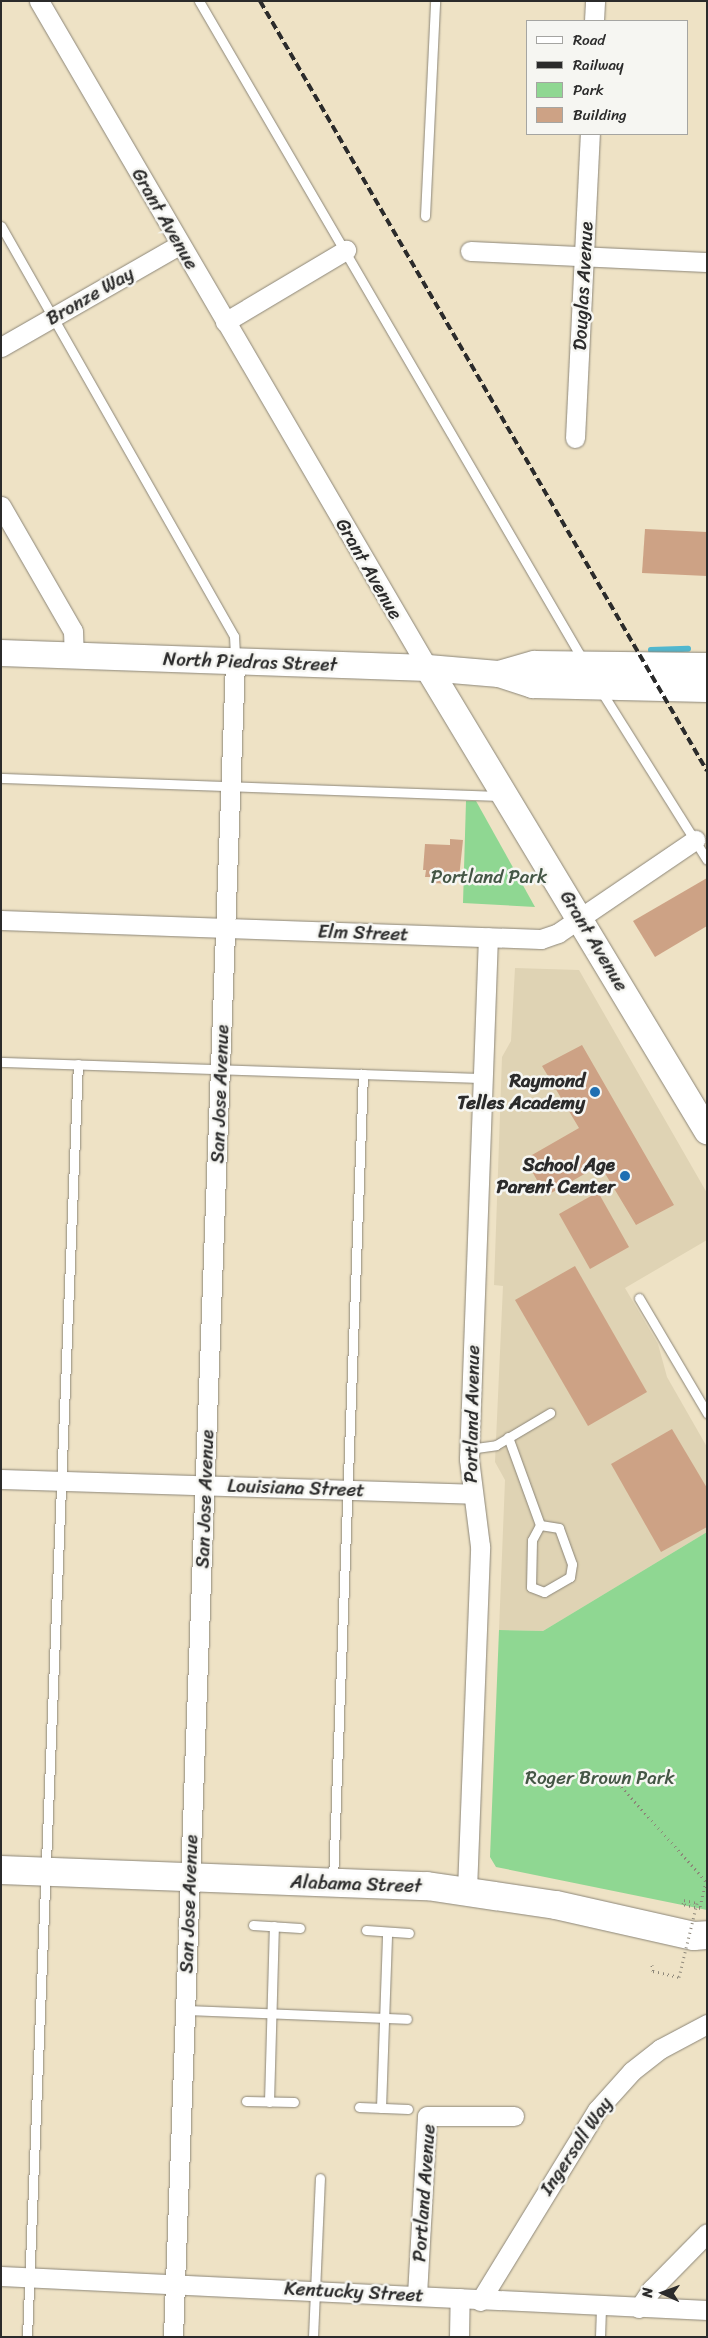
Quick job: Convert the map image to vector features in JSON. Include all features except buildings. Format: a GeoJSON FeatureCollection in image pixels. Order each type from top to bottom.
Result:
{"type":"FeatureCollection","features":[{"type":"Feature","properties":{"kind":"main road","name":"North Piedras Street"},"geometry":{"type":"LineString","coordinates":[[1,653],[428,668],[499,674],[533,685],[707,666]]}},
{"type":"Feature","properties":{"kind":"main road","name":"Grant Avenue"},"geometry":{"type":"LineString","coordinates":[[428,668],[580,916],[707,1131]]}},
{"type":"Feature","properties":{"kind":"main road","name":"North Piedras Street"},"geometry":{"type":"LineString","coordinates":[[593,677],[707,689]]}},
{"type":"Feature","properties":{"kind":"main road","name":"Alabama Street"},"geometry":{"type":"LineString","coordinates":[[1,1870],[466,1890],[701,1931]]}},
{"type":"Feature","properties":{"kind":"street","name":"Grant Avenue"},"geometry":{"type":"LineString","coordinates":[[39,1],[428,668]]}},
{"type":"Feature","properties":{"kind":"street"},"geometry":{"type":"LineString","coordinates":[[594,20],[595,1]]}},
{"type":"Feature","properties":{"kind":"street","name":"Douglas Avenue"},"geometry":{"type":"LineString","coordinates":[[575,438],[590,135]]}},
{"type":"Feature","properties":{"kind":"street","name":"Bronze Way"},"geometry":{"type":"LineString","coordinates":[[1,347],[180,245]]}},
{"type":"Feature","properties":{"kind":"street"},"geometry":{"type":"LineString","coordinates":[[225,322],[346,250]]}},
{"type":"Feature","properties":{"kind":"street"},"geometry":{"type":"LineString","coordinates":[[470,251],[707,262]]}},
{"type":"Feature","properties":{"kind":"street"},"geometry":{"type":"LineString","coordinates":[[1,506],[74,631],[74,656]]}},
{"type":"Feature","properties":{"kind":"street","name":"San Jose Avenue"},"geometry":{"type":"LineString","coordinates":[[173,2337],[232,786],[235,661]]}},
{"type":"Feature","properties":{"kind":"street","name":"Elm Street"},"geometry":{"type":"LineString","coordinates":[[1,920],[488,937],[551,937],[694,840]]}},
{"type":"Feature","properties":{"kind":"street","name":"Portland Avenue"},"geometry":{"type":"LineString","coordinates":[[466,1890],[480,1546],[471,1494],[469,1449],[488,937]]}},
{"type":"Feature","properties":{"kind":"street","name":"Louisiana Street"},"geometry":{"type":"LineString","coordinates":[[1,1478],[471,1494]]}},
{"type":"Feature","properties":{"kind":"street","name":"Ingersoll Way"},"geometry":{"type":"LineString","coordinates":[[480,2301],[597,2110],[646,2060],[707,2024]]}},
{"type":"Feature","properties":{"kind":"street","name":"Portland Avenue"},"geometry":{"type":"LineString","coordinates":[[417,2295],[428,2116],[514,2116]]}},
{"type":"Feature","properties":{"kind":"street"},"geometry":{"type":"LineString","coordinates":[[639,2308],[652,2289],[707,2233]]}},
{"type":"Feature","properties":{"kind":"street","name":"Kentucky Street"},"geometry":{"type":"LineString","coordinates":[[1,2276],[417,2295],[480,2301],[601,2308],[707,2310]]}},
{"type":"Feature","properties":{"kind":"street"},"geometry":{"type":"LineString","coordinates":[[459,2337],[460,2298]]}},
{"type":"Feature","properties":{"kind":"lane"},"geometry":{"type":"LineString","coordinates":[[199,1],[346,250],[593,677],[707,860]]}},
{"type":"Feature","properties":{"kind":"lane"},"geometry":{"type":"LineString","coordinates":[[425,216],[435,1]]}},
{"type":"Feature","properties":{"kind":"lane"},"geometry":{"type":"LineString","coordinates":[[1,226],[234,636],[235,661]]}},
{"type":"Feature","properties":{"kind":"lane"},"geometry":{"type":"LineString","coordinates":[[1,778],[507,796]]}},
{"type":"Feature","properties":{"kind":"lane"},"geometry":{"type":"LineString","coordinates":[[1,1062],[483,1078]]}},
{"type":"Feature","properties":{"kind":"lane"},"geometry":{"type":"LineString","coordinates":[[28,2337],[78,1064]]}},
{"type":"Feature","properties":{"kind":"lane"},"geometry":{"type":"LineString","coordinates":[[333,1883],[364,1074]]}},
{"type":"Feature","properties":{"kind":"lane"},"geometry":{"type":"LineString","coordinates":[[640,1298],[707,1412]]}},
{"type":"Feature","properties":{"kind":"lane"},"geometry":{"type":"LineString","coordinates":[[469,1449],[496,1445],[550,1413]]}},
{"type":"Feature","properties":{"kind":"lane"},"geometry":{"type":"LineString","coordinates":[[508,1437],[540,1525],[532,1540],[531,1587],[544,1592],[570,1577],[572,1564],[559,1528],[540,1525]]}},
{"type":"Feature","properties":{"kind":"lane"},"geometry":{"type":"LineString","coordinates":[[253,1925],[300,1928]]}},
{"type":"Feature","properties":{"kind":"lane"},"geometry":{"type":"LineString","coordinates":[[269,2102],[274,1926]]}},
{"type":"Feature","properties":{"kind":"lane"},"geometry":{"type":"LineString","coordinates":[[366,1930],[409,1933]]}},
{"type":"Feature","properties":{"kind":"lane"},"geometry":{"type":"LineString","coordinates":[[381,2108],[387,1932]]}},
{"type":"Feature","properties":{"kind":"lane"},"geometry":{"type":"LineString","coordinates":[[185,2010],[407,2019]]}},
{"type":"Feature","properties":{"kind":"lane"},"geometry":{"type":"LineString","coordinates":[[246,2101],[294,2102]]}},
{"type":"Feature","properties":{"kind":"lane"},"geometry":{"type":"LineString","coordinates":[[359,2107],[408,2109]]}},
{"type":"Feature","properties":{"kind":"lane"},"geometry":{"type":"LineString","coordinates":[[313,2337],[320,2178]]}},
{"type":"Feature","properties":{"kind":"lane"},"geometry":{"type":"LineString","coordinates":[[600,2337],[601,2308]]}},
{"type":"Feature","properties":{"kind":"path"},"geometry":{"type":"LineString","coordinates":[[618,1783],[706,1881],[700,1908],[701,1931]]}},
{"type":"Feature","properties":{"kind":"path"},"geometry":{"type":"LineString","coordinates":[[652,1965],[653,1971],[679,1977],[697,1903],[684,1900],[683,1904],[700,1908]]}},
{"type":"Feature","properties":{"kind":"shaded area"},"geometry":{"type":"Polygon","coordinates":[[[515,968],[579,970],[707,1193],[707,1240],[625,1288],[658,1344],[667,1377],[707,1447],[707,1532],[543,1631],[499,1630],[505,1480],[495,1462],[503,1286],[494,1285],[502,1057],[511,1041],[515,968]]]}},
{"type":"Feature","properties":{"kind":"green space","name":"Portland Park"},"geometry":{"type":"Polygon","coordinates":[[[466,801],[476,801],[535,907],[463,903],[466,801]]]}},
{"type":"Feature","properties":{"kind":"green space","name":"Roger Brown Park"},"geometry":{"type":"Polygon","coordinates":[[[707,1532],[707,1910],[496,1867],[490,1857],[499,1630],[543,1631],[707,1532]]]}},
{"type":"Feature","properties":{"kind":"waterway"},"geometry":{"type":"LineString","coordinates":[[651,650],[688,649]]}},
{"type":"Feature","properties":{"kind":"railway"},"geometry":{"type":"LineString","coordinates":[[260,1],[707,771]]}},
{"type":"Feature","properties":{"kind":"place","name":"Raymond Telles Academy"},"geometry":{"type":"Point","coordinates":[595,1092]}},
{"type":"Feature","properties":{"kind":"place","name":"School Age Parent Center"},"geometry":{"type":"Point","coordinates":[625,1176]}}]}
